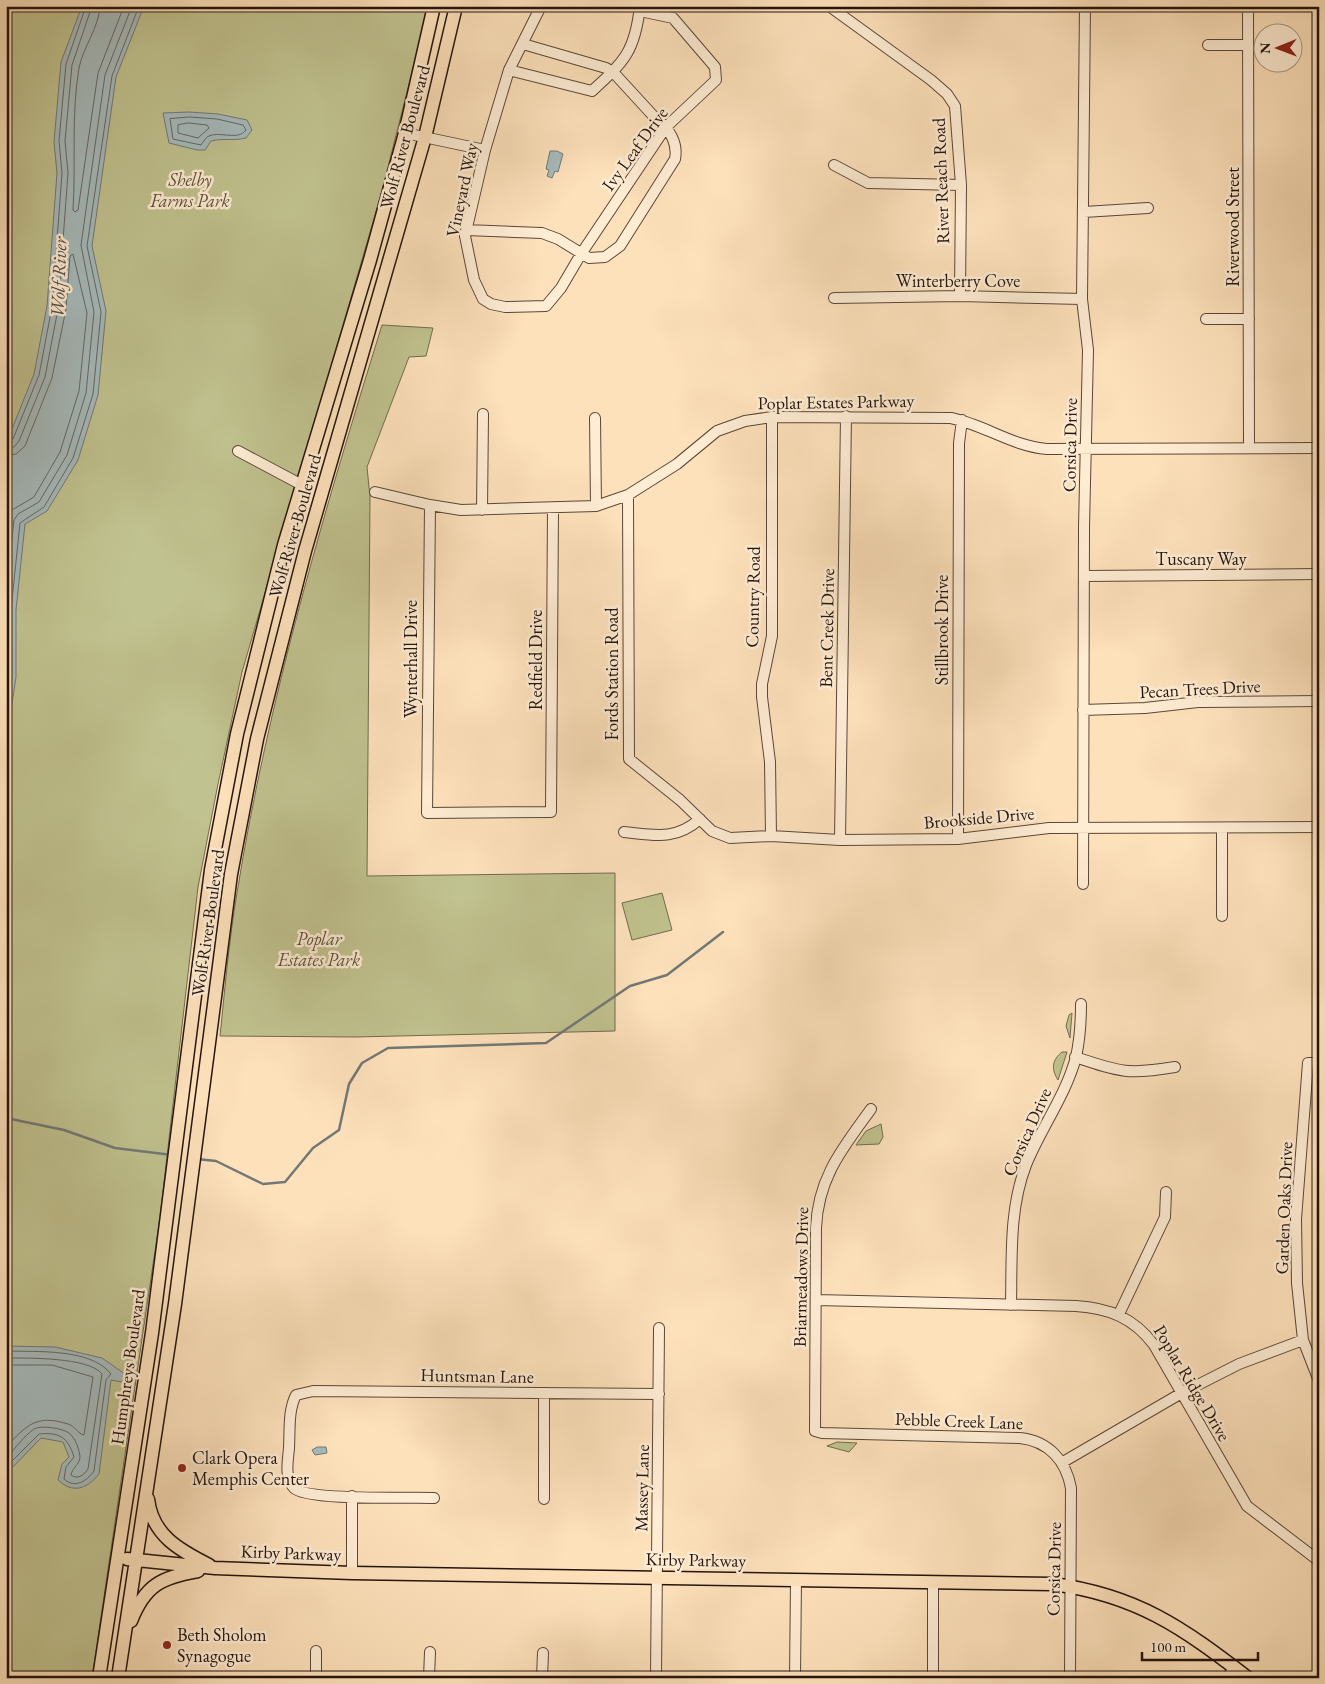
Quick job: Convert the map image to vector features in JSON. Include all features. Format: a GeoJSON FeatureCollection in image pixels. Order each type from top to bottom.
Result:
{"type":"FeatureCollection","features":[{"type":"Feature","properties":{"kind":"main road","name":"Wolf River Boulevard"},"geometry":{"type":"LineString","coordinates":[[187,1060],[211,870],[237,734],[284,545],[370,260],[405,133],[434,6]]}},
{"type":"Feature","properties":{"kind":"main road","name":"Wolf River Boulevard"},"geometry":{"type":"LineString","coordinates":[[206,1063],[231,874],[257,739],[305,551],[425,136],[456,6]]}},
{"type":"Feature","properties":{"kind":"main road","name":"Humphreys Boulevard"},"geometry":{"type":"LineString","coordinates":[[100,1678],[152,1333],[187,1060]]}},
{"type":"Feature","properties":{"kind":"main road","name":"Humphreys Boulevard"},"geometry":{"type":"LineString","coordinates":[[118,1678],[175,1304],[206,1063]]}},
{"type":"Feature","properties":{"kind":"main road"},"geometry":{"type":"LineString","coordinates":[[147,1485],[152,1517],[165,1537],[177,1548],[215,1568]]}},
{"type":"Feature","properties":{"kind":"main road","name":"Kirby Parkway"},"geometry":{"type":"LineString","coordinates":[[117,1558],[215,1568],[352,1573],[657,1576],[1036,1583],[1070,1586],[1121,1598],[1160,1616],[1189,1633],[1231,1673],[1248,1678]]}},
{"type":"Feature","properties":{"kind":"main road"},"geometry":{"type":"LineString","coordinates":[[124,1640],[139,1602],[156,1584],[178,1574],[215,1568]]}},
{"type":"Feature","properties":{"kind":"street","name":"Vineyard Way"},"geometry":{"type":"LineString","coordinates":[[541,6],[509,70],[485,150],[466,230],[466,248],[478,292],[488,302],[505,307],[546,306],[561,288]]}},
{"type":"Feature","properties":{"kind":"street","name":"River Reach Road"},"geometry":{"type":"LineString","coordinates":[[829,6],[947,94],[955,106],[961,184],[960,296]]}},
{"type":"Feature","properties":{"kind":"street","name":"Corsica Drive"},"geometry":{"type":"LineString","coordinates":[[1083,884],[1084,576],[1088,350],[1082,298],[1085,6]]}},
{"type":"Feature","properties":{"kind":"street","name":"Riverwood Street"},"geometry":{"type":"LineString","coordinates":[[1248,6],[1249,448]]}},
{"type":"Feature","properties":{"kind":"street"},"geometry":{"type":"LineString","coordinates":[[509,70],[592,91],[622,64],[636,34],[640,9]]}},
{"type":"Feature","properties":{"kind":"street","name":"Ivy Leaf Drive"},"geometry":{"type":"LineString","coordinates":[[561,288],[581,254],[666,127],[716,80],[717,71],[673,18],[640,9]]}},
{"type":"Feature","properties":{"kind":"street"},"geometry":{"type":"LineString","coordinates":[[466,230],[542,233],[558,239],[589,258],[599,259],[616,252],[675,159],[675,144],[666,127],[658,121],[613,72],[523,44]]}},
{"type":"Feature","properties":{"kind":"street"},"geometry":{"type":"LineString","coordinates":[[1208,45],[1248,45]]}},
{"type":"Feature","properties":{"kind":"street"},"geometry":{"type":"LineString","coordinates":[[405,133],[485,150]]}},
{"type":"Feature","properties":{"kind":"street"},"geometry":{"type":"LineString","coordinates":[[834,165],[868,183],[961,184]]}},
{"type":"Feature","properties":{"kind":"street"},"geometry":{"type":"LineString","coordinates":[[1084,212],[1148,208]]}},
{"type":"Feature","properties":{"kind":"street","name":"Winterberry Cove"},"geometry":{"type":"LineString","coordinates":[[834,298],[960,296],[1082,298]]}},
{"type":"Feature","properties":{"kind":"street"},"geometry":{"type":"LineString","coordinates":[[1206,319],[1249,320]]}},
{"type":"Feature","properties":{"kind":"street"},"geometry":{"type":"LineString","coordinates":[[482,510],[483,414]]}},
{"type":"Feature","properties":{"kind":"street","name":"Bent Creek Drive"},"geometry":{"type":"LineString","coordinates":[[840,840],[846,416]]}},
{"type":"Feature","properties":{"kind":"street","name":"Poplar Estates Parkway"},"geometry":{"type":"LineString","coordinates":[[375,492],[430,505],[482,510],[596,506],[628,495],[677,464],[717,431],[746,421],[772,417],[943,417],[962,420],[1021,445],[1047,449],[1319,448]]}},
{"type":"Feature","properties":{"kind":"street","name":"Country Road"},"geometry":{"type":"LineString","coordinates":[[771,836],[770,762],[762,684],[772,636],[772,417]]}},
{"type":"Feature","properties":{"kind":"street"},"geometry":{"type":"LineString","coordinates":[[595,418],[596,506]]}},
{"type":"Feature","properties":{"kind":"street","name":"Stillbrook Drive"},"geometry":{"type":"LineString","coordinates":[[958,839],[959,452],[962,420]]}},
{"type":"Feature","properties":{"kind":"street"},"geometry":{"type":"LineString","coordinates":[[238,451],[302,485]]}},
{"type":"Feature","properties":{"kind":"street","name":"Fords Station Road"},"geometry":{"type":"LineString","coordinates":[[628,495],[629,759],[680,800],[700,819]]}},
{"type":"Feature","properties":{"kind":"street","name":"Wynterhall Drive"},"geometry":{"type":"LineString","coordinates":[[430,505],[427,813],[551,812]]}},
{"type":"Feature","properties":{"kind":"street","name":"Redfield Drive"},"geometry":{"type":"LineString","coordinates":[[551,812],[553,508]]}},
{"type":"Feature","properties":{"kind":"street","name":"Tuscany Way"},"geometry":{"type":"LineString","coordinates":[[1084,576],[1319,574]]}},
{"type":"Feature","properties":{"kind":"street","name":"Pecan Trees Drive"},"geometry":{"type":"LineString","coordinates":[[1084,710],[1145,708],[1198,702],[1319,701]]}},
{"type":"Feature","properties":{"kind":"street"},"geometry":{"type":"LineString","coordinates":[[624,832],[676,834],[686,830],[700,819]]}},
{"type":"Feature","properties":{"kind":"street","name":"Brookside Drive"},"geometry":{"type":"LineString","coordinates":[[700,819],[722,837],[771,836],[840,840],[958,839],[1028,829],[1319,827]]}},
{"type":"Feature","properties":{"kind":"street"},"geometry":{"type":"LineString","coordinates":[[1222,828],[1222,916]]}},
{"type":"Feature","properties":{"kind":"street","name":"Corsica Drive"},"geometry":{"type":"LineString","coordinates":[[1011,1304],[1012,1228],[1017,1197],[1026,1165],[1065,1086],[1076,1057],[1081,1004]]}},
{"type":"Feature","properties":{"kind":"street"},"geometry":{"type":"LineString","coordinates":[[1076,1057],[1126,1073],[1175,1067]]}},
{"type":"Feature","properties":{"kind":"street","name":"Garden Oaks Drive"},"geometry":{"type":"LineString","coordinates":[[1314,1063],[1296,1219],[1297,1283],[1303,1340],[1319,1381]]}},
{"type":"Feature","properties":{"kind":"street","name":"Briarmeadows Drive"},"geometry":{"type":"LineString","coordinates":[[815,1431],[816,1228],[820,1192],[833,1162],[871,1109]]}},
{"type":"Feature","properties":{"kind":"street"},"geometry":{"type":"LineString","coordinates":[[1119,1314],[1164,1216],[1166,1192]]}},
{"type":"Feature","properties":{"kind":"street","name":"Poplar Ridge Drive"},"geometry":{"type":"LineString","coordinates":[[816,1300],[1088,1307],[1119,1314],[1148,1337],[1247,1506],[1319,1561]]}},
{"type":"Feature","properties":{"kind":"street","name":"Massey Lane"},"geometry":{"type":"LineString","coordinates":[[656,1678],[659,1328]]}},
{"type":"Feature","properties":{"kind":"street"},"geometry":{"type":"LineString","coordinates":[[1062,1462],[1180,1394],[1239,1364],[1303,1340]]}},
{"type":"Feature","properties":{"kind":"street","name":"Huntsman Lane"},"geometry":{"type":"LineString","coordinates":[[352,1496],[303,1494],[290,1483],[287,1473],[292,1405],[296,1395],[313,1391],[659,1394]]}},
{"type":"Feature","properties":{"kind":"street"},"geometry":{"type":"LineString","coordinates":[[544,1393],[544,1499]]}},
{"type":"Feature","properties":{"kind":"street","name":"Pebble Creek Lane"},"geometry":{"type":"LineString","coordinates":[[815,1431],[822,1433],[1029,1439],[1046,1446],[1062,1462]]}},
{"type":"Feature","properties":{"kind":"street","name":"Corsica Drive"},"geometry":{"type":"LineString","coordinates":[[1062,1462],[1071,1488],[1070,1678]]}},
{"type":"Feature","properties":{"kind":"street"},"geometry":{"type":"LineString","coordinates":[[352,1573],[352,1496],[434,1498]]}},
{"type":"Feature","properties":{"kind":"street"},"geometry":{"type":"LineString","coordinates":[[795,1678],[796,1580]]}},
{"type":"Feature","properties":{"kind":"street"},"geometry":{"type":"LineString","coordinates":[[933,1582],[933,1678]]}},
{"type":"Feature","properties":{"kind":"street"},"geometry":{"type":"LineString","coordinates":[[316,1651],[316,1678]]}},
{"type":"Feature","properties":{"kind":"street"},"geometry":{"type":"LineString","coordinates":[[429,1678],[430,1652]]}},
{"type":"Feature","properties":{"kind":"street"},"geometry":{"type":"LineString","coordinates":[[542,1678],[543,1653]]}},
{"type":"Feature","properties":{"kind":"green space","name":"Shelby Farms Park"},"geometry":{"type":"Polygon","coordinates":[[[6,6],[429,6],[380,198],[242,672],[218,784],[198,887],[160,1217],[92,1678],[6,1678],[6,6]]]}},
{"type":"Feature","properties":{"kind":"green space","name":"Poplar Estates Park"},"geometry":{"type":"Polygon","coordinates":[[[382,325],[433,328],[426,356],[409,357],[367,467],[370,497],[367,876],[615,873],[615,1031],[355,1037],[220,1036],[234,911],[250,821],[281,678],[339,466],[382,325]]]}},
{"type":"Feature","properties":{"kind":"green space"},"geometry":{"type":"Polygon","coordinates":[[[662,893],[672,930],[632,940],[622,903],[662,893]]]}},
{"type":"Feature","properties":{"kind":"green space"},"geometry":{"type":"Polygon","coordinates":[[[1072,1013],[1070,1038],[1066,1026],[1069,1015],[1072,1013]]]}},
{"type":"Feature","properties":{"kind":"green space"},"geometry":{"type":"Polygon","coordinates":[[[1062,1052],[1067,1052],[1058,1080],[1054,1072],[1054,1061],[1062,1052]]]}},
{"type":"Feature","properties":{"kind":"green space"},"geometry":{"type":"Polygon","coordinates":[[[881,1124],[883,1137],[879,1144],[856,1145],[866,1131],[881,1124]]]}},
{"type":"Feature","properties":{"kind":"green space"},"geometry":{"type":"Polygon","coordinates":[[[837,1442],[857,1443],[849,1452],[827,1446],[837,1442]]]}},
{"type":"Feature","properties":{"kind":"water","name":"Wolf River"},"geometry":{"type":"Polygon","coordinates":[[[82,6],[144,6],[116,77],[92,246],[106,311],[98,395],[78,460],[47,511],[25,524],[16,610],[16,677],[6,745],[6,444],[34,374],[47,306],[57,173],[54,142],[61,62],[82,6]]]}},
{"type":"Feature","properties":{"kind":"water"},"geometry":{"type":"Polygon","coordinates":[[[163,113],[218,114],[247,120],[252,130],[246,138],[211,141],[205,150],[197,150],[169,143],[163,113]]]}},
{"type":"Feature","properties":{"kind":"water"},"geometry":{"type":"Polygon","coordinates":[[[550,151],[557,151],[563,154],[558,172],[555,171],[552,178],[547,176],[549,170],[546,169],[550,151]]]}},
{"type":"Feature","properties":{"kind":"water"},"geometry":{"type":"Polygon","coordinates":[[[6,1346],[55,1347],[102,1358],[125,1374],[122,1382],[111,1380],[99,1474],[85,1486],[80,1488],[69,1487],[58,1480],[62,1464],[69,1457],[63,1442],[41,1438],[6,1474],[6,1346]]]}},
{"type":"Feature","properties":{"kind":"water"},"geometry":{"type":"Polygon","coordinates":[[[317,1447],[326,1447],[327,1453],[315,1455],[312,1450],[317,1447]]]}},
{"type":"Feature","properties":{"kind":"waterway"},"geometry":{"type":"LineString","coordinates":[[197,1159],[216,1161],[263,1184],[285,1182],[313,1148],[339,1130],[349,1084],[362,1063],[388,1048],[546,1043],[630,986],[667,975],[723,932]]}},
{"type":"Feature","properties":{"kind":"waterway"},"geometry":{"type":"LineString","coordinates":[[6,1118],[64,1130],[115,1148],[172,1155]]}},
{"type":"Feature","properties":{"kind":"place","name":"Clark Opera Memphis Center"},"geometry":{"type":"Point","coordinates":[182,1468]}},
{"type":"Feature","properties":{"kind":"place","name":"Beth Sholom Synagogue"},"geometry":{"type":"Point","coordinates":[167,1645]}}]}
